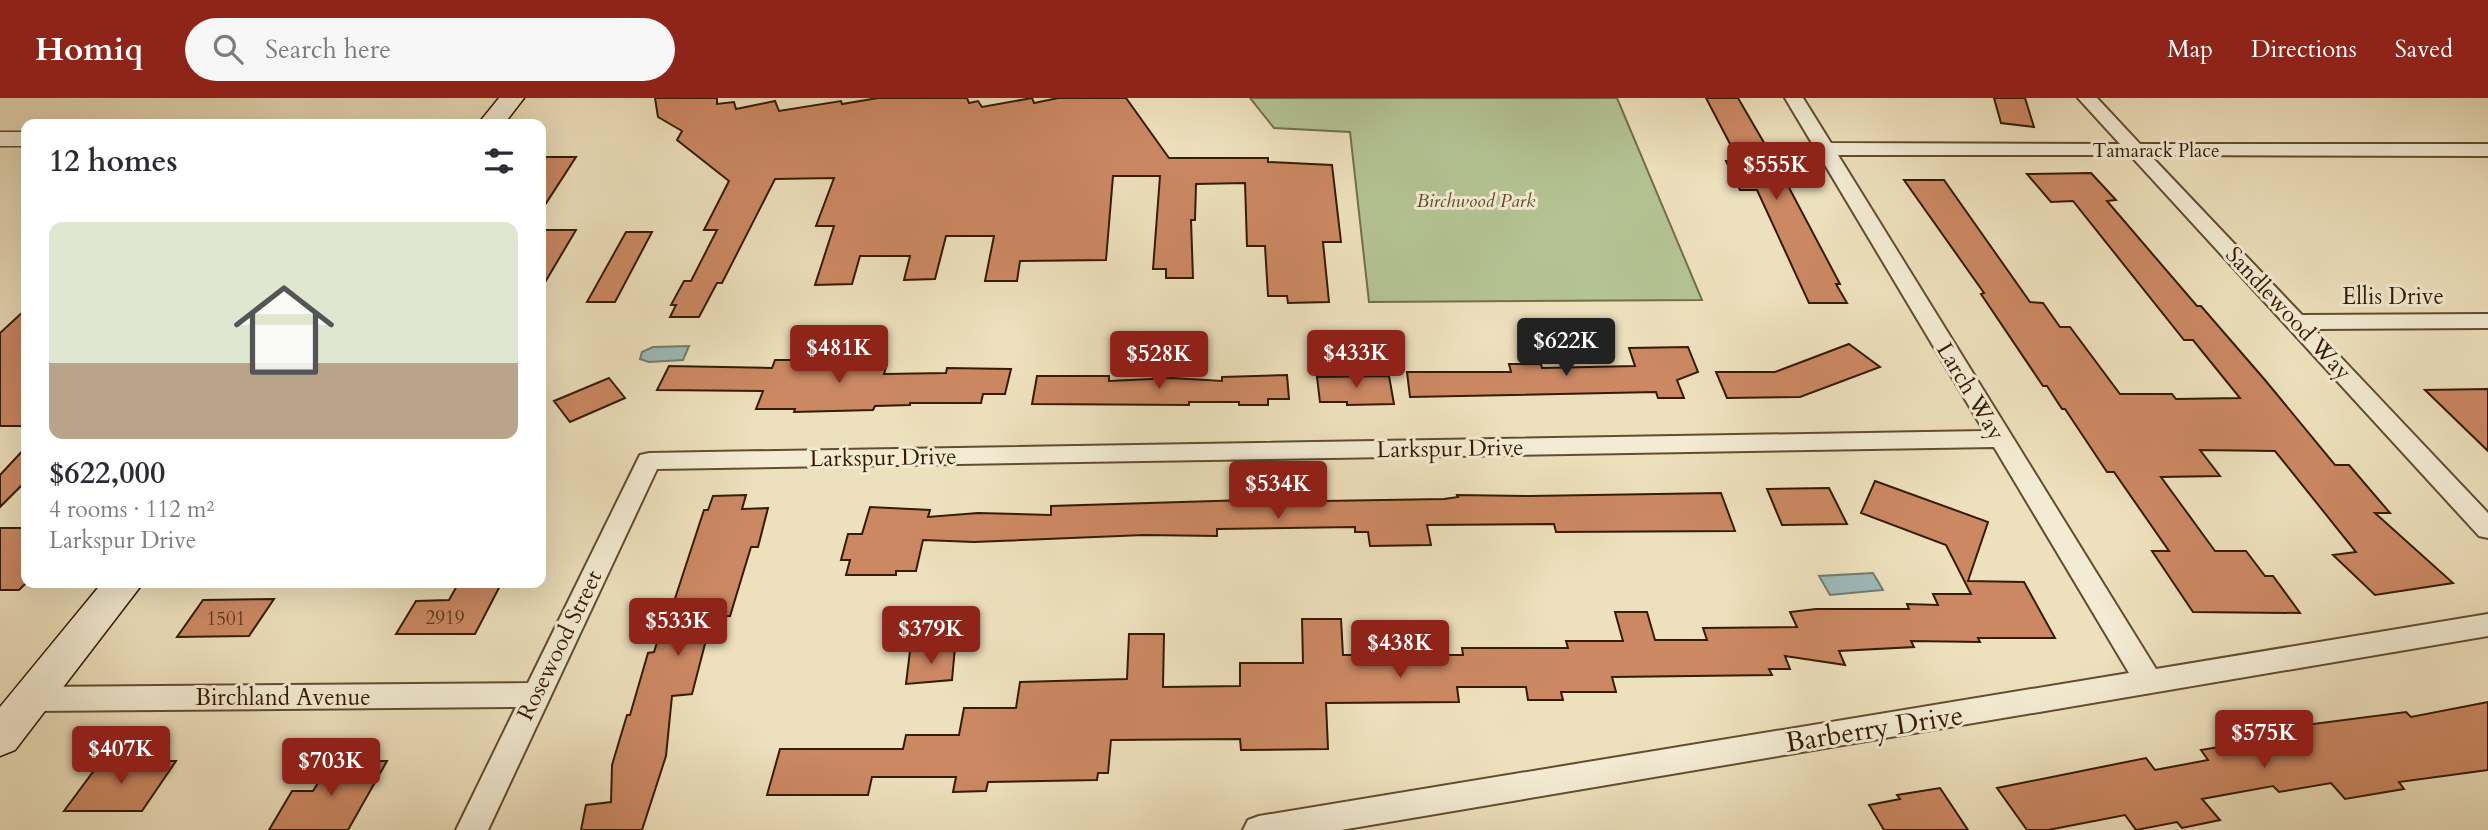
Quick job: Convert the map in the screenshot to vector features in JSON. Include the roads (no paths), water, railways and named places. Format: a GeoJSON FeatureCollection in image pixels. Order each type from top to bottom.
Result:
{"type":"FeatureCollection","features":[{"type":"Feature","properties":{"kind":"main road"},"geometry":{"type":"LineString","coordinates":[[495,119],[512,98]]}},
{"type":"Feature","properties":{"kind":"main road"},"geometry":{"type":"LineString","coordinates":[[0,738],[120,588]]}},
{"type":"Feature","properties":{"kind":"street","name":"Larch Way"},"geometry":{"type":"LineString","coordinates":[[1794,98],[2150,683]]}},
{"type":"Feature","properties":{"kind":"street","name":"Sandlewood Way"},"geometry":{"type":"LineString","coordinates":[[2087,98],[2488,529]]}},
{"type":"Feature","properties":{"kind":"street"},"geometry":{"type":"LineString","coordinates":[[0,139],[21,139]]}},
{"type":"Feature","properties":{"kind":"street","name":"Tamarack Place"},"geometry":{"type":"LineString","coordinates":[[1824,149],[2488,150]]}},
{"type":"Feature","properties":{"kind":"street","name":"Ellis Drive"},"geometry":{"type":"LineString","coordinates":[[2298,322],[2488,321]]}},
{"type":"Feature","properties":{"kind":"street","name":"Larkspur Drive"},"geometry":{"type":"LineString","coordinates":[[649,461],[2000,439]]}},
{"type":"Feature","properties":{"kind":"street","name":"Rosewood Street"},"geometry":{"type":"LineString","coordinates":[[471,830],[649,461]]}},
{"type":"Feature","properties":{"kind":"street","name":"Barberry Drive"},"geometry":{"type":"LineString","coordinates":[[1259,830],[2488,625]]}},
{"type":"Feature","properties":{"kind":"street","name":"Birchland Avenue"},"geometry":{"type":"LineString","coordinates":[[31,699],[535,695]]}},
{"type":"Feature","properties":{"kind":"water"},"geometry":{"type":"Polygon","coordinates":[[[689,346],[683,360],[649,362],[640,359],[642,352],[653,347],[689,346]]]}},
{"type":"Feature","properties":{"kind":"water"},"geometry":{"type":"Polygon","coordinates":[[[1873,573],[1883,590],[1830,595],[1819,576],[1873,573]]]}},
{"type":"Feature","properties":{"kind":"park label","name":"Birchwood Park"},"geometry":{"type":"Point","coordinates":[1476,200]}}]}
